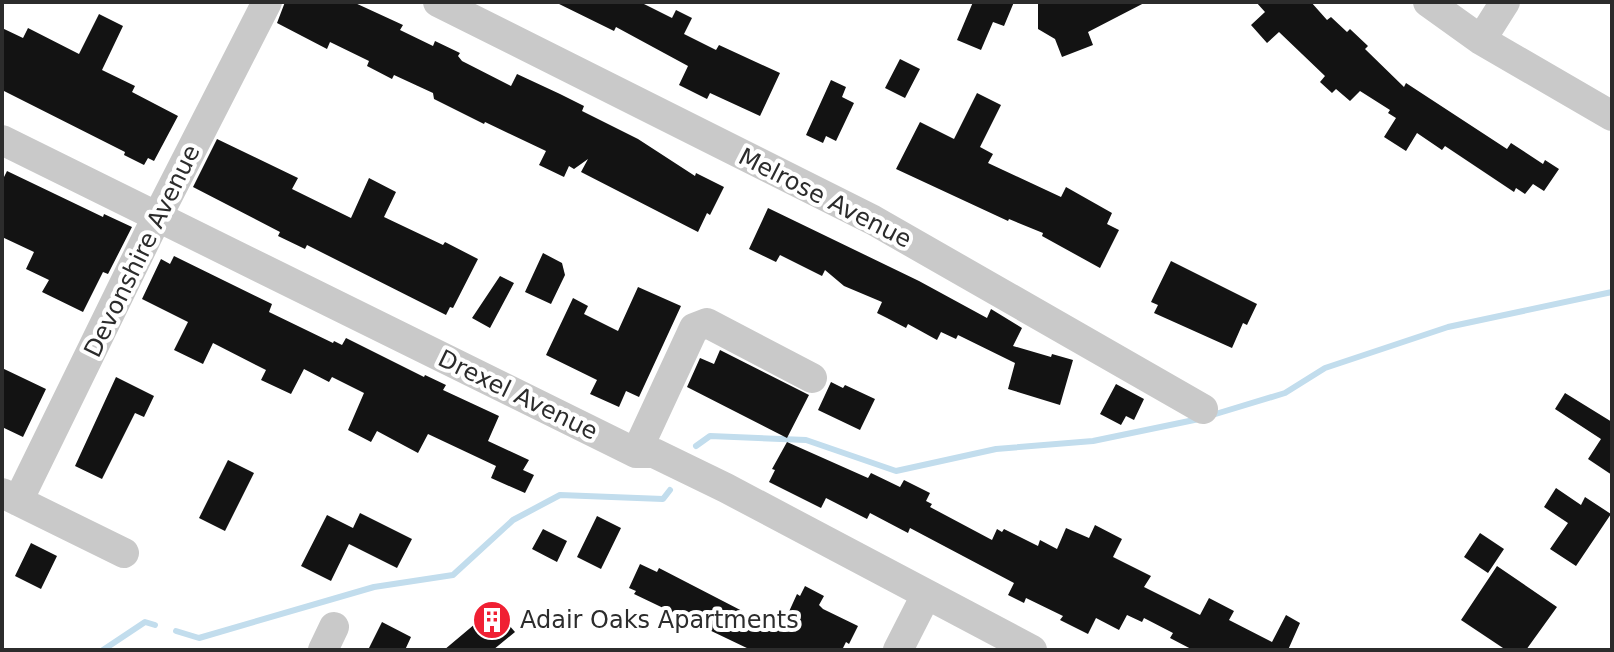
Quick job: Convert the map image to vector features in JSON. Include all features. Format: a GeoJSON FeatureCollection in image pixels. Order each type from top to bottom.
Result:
{"type":"FeatureCollection","features":[{"type":"Feature","properties":{"kind":"street","name":"Devonshire Avenue"},"geometry":{"type":"LineString","coordinates":[[10,497],[267,2]]}},
{"type":"Feature","properties":{"kind":"street","name":"Melrose Avenue"},"geometry":{"type":"LineString","coordinates":[[438,2],[873,220],[1203,409]]}},
{"type":"Feature","properties":{"kind":"street"},"geometry":{"type":"LineString","coordinates":[[1428,2],[1481,40],[1612,116]]}},
{"type":"Feature","properties":{"kind":"street"},"geometry":{"type":"LineString","coordinates":[[1481,40],[1505,2]]}},
{"type":"Feature","properties":{"kind":"street","name":"Drexel Avenue"},"geometry":{"type":"LineString","coordinates":[[2,140],[636,453],[654,453],[726,488],[1032,650]]}},
{"type":"Feature","properties":{"kind":"street"},"geometry":{"type":"LineString","coordinates":[[636,453],[694,328],[707,323],[812,378]]}},
{"type":"Feature","properties":{"kind":"street"},"geometry":{"type":"LineString","coordinates":[[10,497],[124,553]]}},
{"type":"Feature","properties":{"kind":"street"},"geometry":{"type":"LineString","coordinates":[[898,650],[926,595]]}},
{"type":"Feature","properties":{"kind":"building"},"geometry":{"type":"Polygon","coordinates":[[[285,2],[353,2],[403,25],[400,30],[433,46],[435,41],[460,53],[458,56],[462,61],[511,86],[517,74],[560,94],[584,106],[582,111],[638,139],[695,176],[696,173],[724,187],[698,232],[581,172],[588,159],[574,169],[569,166],[564,177],[539,165],[546,151],[434,99],[433,93],[394,75],[392,79],[367,66],[369,61],[330,42],[327,49],[277,23],[285,2]]]}},
{"type":"Feature","properties":{"kind":"building"},"geometry":{"type":"Polygon","coordinates":[[[555,2],[640,2],[672,18],[676,10],[692,18],[684,34],[716,50],[719,45],[780,73],[760,116],[710,93],[707,99],[679,85],[688,66],[616,27],[614,31],[555,2]]]}},
{"type":"Feature","properties":{"kind":"building"},"geometry":{"type":"Polygon","coordinates":[[[973,2],[1014,2],[1004,26],[993,22],[981,50],[957,40],[973,2]]]}},
{"type":"Feature","properties":{"kind":"building"},"geometry":{"type":"Polygon","coordinates":[[[1038,2],[1146,2],[1088,32],[1093,45],[1062,57],[1055,39],[1038,29],[1038,2]]]}},
{"type":"Feature","properties":{"kind":"building"},"geometry":{"type":"Polygon","coordinates":[[[1256,2],[1311,2],[1327,20],[1331,17],[1347,32],[1350,29],[1368,46],[1365,49],[1404,87],[1406,83],[1507,149],[1511,143],[1543,164],[1545,160],[1559,169],[1544,191],[1533,184],[1525,194],[1516,188],[1514,192],[1445,146],[1442,150],[1417,133],[1406,151],[1384,137],[1396,118],[1388,113],[1390,110],[1360,91],[1350,101],[1336,89],[1332,93],[1320,82],[1325,76],[1279,32],[1267,43],[1251,25],[1265,12],[1256,2]]]}},
{"type":"Feature","properties":{"kind":"building"},"geometry":{"type":"Polygon","coordinates":[[[99,14],[123,26],[102,70],[135,86],[132,92],[178,116],[154,161],[148,158],[144,165],[124,155],[125,152],[2,90],[2,28],[23,38],[28,28],[79,54],[99,14]]]}},
{"type":"Feature","properties":{"kind":"building"},"geometry":{"type":"Polygon","coordinates":[[[900,59],[920,69],[905,98],[885,88],[900,59]]]}},
{"type":"Feature","properties":{"kind":"building"},"geometry":{"type":"Polygon","coordinates":[[[831,80],[846,87],[842,97],[854,103],[836,141],[826,136],[823,143],[806,135],[831,80]]]}},
{"type":"Feature","properties":{"kind":"building"},"geometry":{"type":"Polygon","coordinates":[[[977,93],[1001,105],[980,147],[993,154],[988,163],[1061,197],[1066,187],[1112,213],[1107,224],[1119,230],[1100,268],[1042,236],[1043,233],[1008,221],[896,169],[920,122],[954,139],[977,93]]]}},
{"type":"Feature","properties":{"kind":"building"},"geometry":{"type":"Polygon","coordinates":[[[217,139],[298,178],[292,189],[351,218],[369,178],[396,192],[384,217],[478,259],[453,308],[450,307],[446,315],[307,245],[305,249],[278,236],[280,232],[193,187],[217,139]]]}},
{"type":"Feature","properties":{"kind":"building"},"geometry":{"type":"Polygon","coordinates":[[[7,171],[103,217],[104,214],[132,227],[108,274],[103,272],[83,312],[42,292],[49,280],[26,269],[34,252],[2,237],[2,181],[7,171]]]}},
{"type":"Feature","properties":{"kind":"building"},"geometry":{"type":"Polygon","coordinates":[[[768,208],[919,281],[987,318],[991,309],[1022,328],[1013,346],[1073,360],[1060,405],[1008,389],[1015,363],[958,335],[956,339],[941,332],[937,340],[908,324],[906,328],[877,313],[882,302],[844,286],[825,270],[822,276],[780,255],[776,262],[749,249],[768,208]]]}},
{"type":"Feature","properties":{"kind":"building"},"geometry":{"type":"Polygon","coordinates":[[[543,253],[562,263],[565,275],[551,304],[525,292],[543,253]]]}},
{"type":"Feature","properties":{"kind":"building"},"geometry":{"type":"Polygon","coordinates":[[[174,256],[272,304],[269,312],[333,343],[342,345],[346,338],[446,385],[443,390],[499,416],[488,441],[529,460],[523,470],[534,475],[525,493],[491,478],[496,466],[428,434],[418,453],[377,431],[371,442],[348,430],[364,393],[332,377],[329,382],[304,369],[291,394],[261,380],[266,370],[213,343],[203,364],[174,350],[188,322],[142,299],[161,259],[170,264],[174,256]]]}},
{"type":"Feature","properties":{"kind":"building"},"geometry":{"type":"Polygon","coordinates":[[[1171,261],[1257,304],[1247,325],[1243,323],[1232,348],[1154,313],[1158,305],[1151,302],[1171,261]]]}},
{"type":"Feature","properties":{"kind":"building"},"geometry":{"type":"Polygon","coordinates":[[[500,276],[514,283],[490,328],[472,318],[500,276]]]}},
{"type":"Feature","properties":{"kind":"building"},"geometry":{"type":"Polygon","coordinates":[[[638,287],[681,306],[639,397],[626,391],[619,407],[590,394],[597,380],[546,355],[573,298],[588,306],[584,314],[618,331],[638,287]]]}},
{"type":"Feature","properties":{"kind":"building"},"geometry":{"type":"Polygon","coordinates":[[[720,350],[809,395],[787,438],[687,387],[700,358],[714,364],[720,350]]]}},
{"type":"Feature","properties":{"kind":"building"},"geometry":{"type":"Polygon","coordinates":[[[2,368],[46,389],[23,437],[2,427],[2,368]]]}},
{"type":"Feature","properties":{"kind":"building"},"geometry":{"type":"Polygon","coordinates":[[[116,377],[154,396],[144,417],[135,413],[102,479],[75,466],[116,377]]]}},
{"type":"Feature","properties":{"kind":"building"},"geometry":{"type":"Polygon","coordinates":[[[831,382],[875,399],[860,430],[818,410],[831,382]]]}},
{"type":"Feature","properties":{"kind":"building"},"geometry":{"type":"Polygon","coordinates":[[[1116,384],[1144,399],[1134,420],[1126,416],[1121,425],[1100,414],[1116,384]]]}},
{"type":"Feature","properties":{"kind":"building"},"geometry":{"type":"Polygon","coordinates":[[[1565,393],[1612,422],[1612,475],[1588,459],[1601,439],[1555,409],[1565,393]]]}},
{"type":"Feature","properties":{"kind":"building"},"geometry":{"type":"Polygon","coordinates":[[[787,442],[868,478],[871,473],[900,487],[904,480],[930,493],[926,501],[932,504],[930,507],[992,540],[997,529],[1002,532],[1004,529],[1038,546],[1040,540],[1057,549],[1066,528],[1089,538],[1095,525],[1122,539],[1113,557],[1151,576],[1144,587],[1200,615],[1209,598],[1234,611],[1229,620],[1272,642],[1286,615],[1300,623],[1288,650],[1193,650],[1170,638],[1173,633],[1144,618],[1142,622],[1127,615],[1119,630],[1096,618],[1088,634],[1060,620],[1063,616],[1026,598],[1024,603],[1008,595],[1014,583],[910,528],[908,533],[870,513],[867,519],[826,498],[821,508],[769,482],[775,470],[772,469],[787,442]]]}},
{"type":"Feature","properties":{"kind":"building"},"geometry":{"type":"Polygon","coordinates":[[[228,460],[254,473],[225,531],[199,518],[228,460]]]}},
{"type":"Feature","properties":{"kind":"building"},"geometry":{"type":"Polygon","coordinates":[[[1556,488],[1581,505],[1585,497],[1611,514],[1576,566],[1550,549],[1568,523],[1544,507],[1556,488]]]}},
{"type":"Feature","properties":{"kind":"building"},"geometry":{"type":"Polygon","coordinates":[[[360,513],[412,539],[397,568],[349,544],[331,581],[301,566],[327,515],[353,528],[360,513]]]}},
{"type":"Feature","properties":{"kind":"building"},"geometry":{"type":"Polygon","coordinates":[[[597,516],[621,528],[601,569],[577,557],[597,516]]]}},
{"type":"Feature","properties":{"kind":"building"},"geometry":{"type":"Polygon","coordinates":[[[543,529],[567,541],[557,562],[532,549],[543,529]]]}},
{"type":"Feature","properties":{"kind":"building"},"geometry":{"type":"Polygon","coordinates":[[[1480,533],[1504,549],[1488,573],[1464,557],[1480,533]]]}},
{"type":"Feature","properties":{"kind":"building"},"geometry":{"type":"Polygon","coordinates":[[[31,543],[57,556],[41,589],[15,576],[31,543]]]}},
{"type":"Feature","properties":{"kind":"building"},"geometry":{"type":"Polygon","coordinates":[[[640,564],[657,572],[659,568],[777,629],[778,625],[782,627],[797,594],[800,596],[805,586],[824,596],[819,605],[823,609],[858,626],[849,644],[846,642],[842,650],[751,650],[634,594],[636,591],[629,588],[640,564]]]}},
{"type":"Feature","properties":{"kind":"building"},"geometry":{"type":"Polygon","coordinates":[[[1497,566],[1557,607],[1526,650],[1506,650],[1461,620],[1497,566]]]}},
{"type":"Feature","properties":{"kind":"building","name":"Adair Oaks Apartments"},"geometry":{"type":"Polygon","coordinates":[[[494,608],[515,632],[493,650],[444,650],[494,608]]]}},
{"type":"Feature","properties":{"kind":"building"},"geometry":{"type":"Polygon","coordinates":[[[382,622],[411,637],[405,650],[368,650],[382,622]]]}},
{"type":"Feature","properties":{"kind":"waterway"},"geometry":{"type":"LineString","coordinates":[[1209,416],[1285,393],[1325,368],[1448,327],[1612,292]]}},
{"type":"Feature","properties":{"kind":"waterway"},"geometry":{"type":"LineString","coordinates":[[696,446],[710,436],[806,440],[896,471],[996,449],[1093,441],[1199,419]]}},
{"type":"Feature","properties":{"kind":"waterway"},"geometry":{"type":"LineString","coordinates":[[176,631],[199,638],[374,587],[453,575],[513,520],[560,495],[663,499],[670,490]]}},
{"type":"Feature","properties":{"kind":"waterway"},"geometry":{"type":"LineString","coordinates":[[103,650],[145,622],[155,625]]}},
{"type":"Feature","properties":{"kind":"place","name":"Adair Oaks Apartments"},"geometry":{"type":"Point","coordinates":[492,620]}}]}
